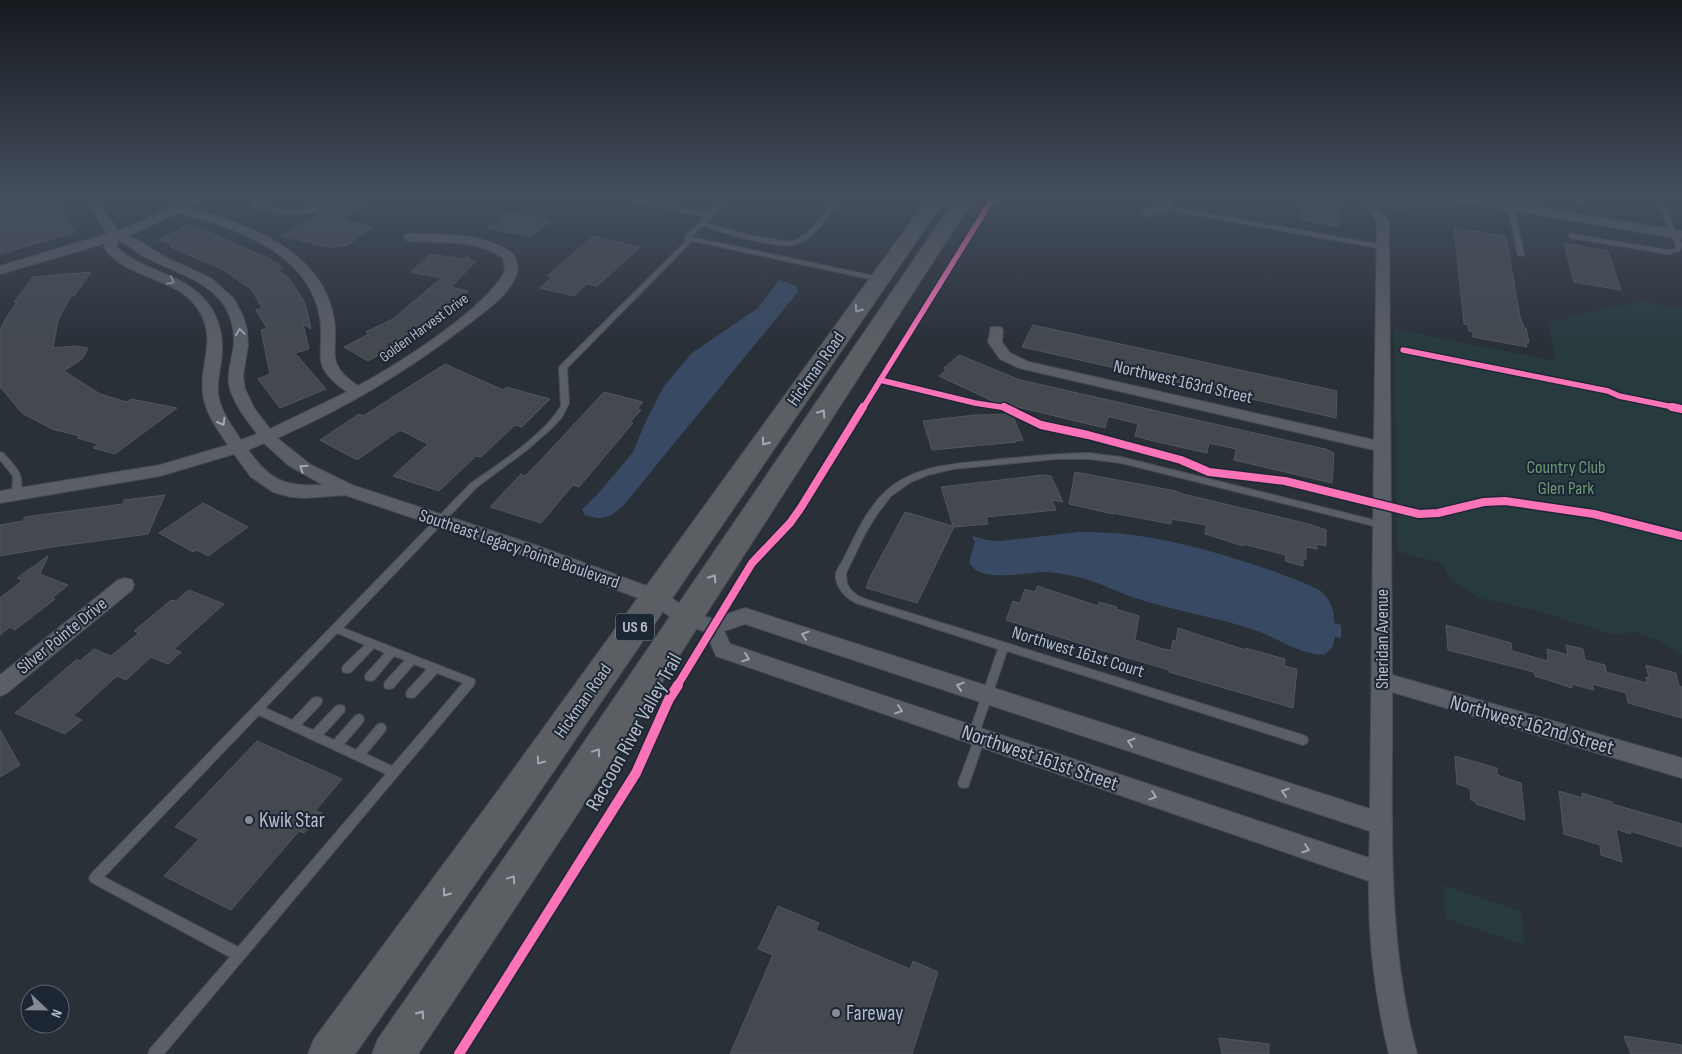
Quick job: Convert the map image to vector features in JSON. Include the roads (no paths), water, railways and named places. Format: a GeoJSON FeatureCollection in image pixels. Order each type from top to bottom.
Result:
{"type":"FeatureCollection","features":[{"type":"Feature","properties":{"kind":"highway","name":"Hickman Road"},"geometry":{"type":"LineString","coordinates":[[329,1054],[510,804],[902,247]]}},
{"type":"Feature","properties":{"kind":"highway","name":"Hickman Road"},"geometry":{"type":"LineString","coordinates":[[393,1054],[700,623],[934,247]]}},
{"type":"Feature","properties":{"kind":"street"},"geometry":{"type":"LineString","coordinates":[[0,270],[75,247]]}},
{"type":"Feature","properties":{"kind":"street","name":"Southeast Legacy Pointe Boulevard"},"geometry":{"type":"LineString","coordinates":[[110,247],[116,255],[139,268],[175,283],[200,302],[208,314],[214,328],[216,343],[210,377],[211,398],[220,419],[244,458],[257,473],[280,489],[299,493],[346,490]]}},
{"type":"Feature","properties":{"kind":"street","name":"Southeast Legacy Pointe Boulevard"},"geometry":{"type":"LineString","coordinates":[[140,247],[148,254],[206,279],[232,306],[240,326],[241,340],[236,378],[238,393],[266,436],[278,450],[303,469],[346,490],[532,551],[656,597],[700,623]]}},
{"type":"Feature","properties":{"kind":"street"},"geometry":{"type":"LineString","coordinates":[[275,247],[294,259],[306,271],[317,288],[325,307],[327,363],[333,374],[357,392]]}},
{"type":"Feature","properties":{"kind":"street","name":"Golden Harvest Drive"},"geometry":{"type":"LineString","coordinates":[[8,495],[147,474],[185,465],[266,436],[357,392],[447,335],[498,291],[512,271],[509,257],[496,247]]}},
{"type":"Feature","properties":{"kind":"street","name":"Sheridan Avenue"},"geometry":{"type":"LineString","coordinates":[[1383,247],[1382,932],[1388,985],[1403,1054]]}},
{"type":"Feature","properties":{"kind":"street","name":"Northwest 163rd Street"},"geometry":{"type":"LineString","coordinates":[[996,330],[995,342],[1005,356],[1024,365],[1383,447]]}},
{"type":"Feature","properties":{"kind":"street","name":"Silver Pointe Drive"},"geometry":{"type":"LineString","coordinates":[[0,687],[125,585]]}},
{"type":"Feature","properties":{"kind":"street"},"geometry":{"type":"LineString","coordinates":[[700,623],[745,616],[1382,824]]}},
{"type":"Feature","properties":{"kind":"street","name":"Northwest 161st Street"},"geometry":{"type":"LineString","coordinates":[[700,623],[723,650],[1382,874]]}},
{"type":"Feature","properties":{"kind":"street","name":"Northwest 162nd Street"},"geometry":{"type":"LineString","coordinates":[[1382,681],[1682,768]]}},
{"type":"Feature","properties":{"kind":"lane"},"geometry":{"type":"LineString","coordinates":[[240,955],[95,878],[474,485],[514,456],[558,416],[566,405],[563,368],[683,247]]}},
{"type":"Feature","properties":{"kind":"lane"},"geometry":{"type":"LineString","coordinates":[[729,247],[879,280]]}},
{"type":"Feature","properties":{"kind":"lane"},"geometry":{"type":"LineString","coordinates":[[1519,247],[1521,255]]}},
{"type":"Feature","properties":{"kind":"lane"},"geometry":{"type":"LineString","coordinates":[[1639,247],[1668,252],[1678,250],[1680,247]]}},
{"type":"Feature","properties":{"kind":"lane"},"geometry":{"type":"LineString","coordinates":[[0,455],[20,480],[8,495]]}},
{"type":"Feature","properties":{"kind":"lane"},"geometry":{"type":"LineString","coordinates":[[846,591],[841,583],[841,573],[876,508],[887,494],[914,476],[954,466],[1056,456],[1099,455],[1382,525]]}},
{"type":"Feature","properties":{"kind":"lane","name":"Northwest 161st Court"},"geometry":{"type":"LineString","coordinates":[[846,591],[853,598],[865,603],[1303,740]]}},
{"type":"Feature","properties":{"kind":"lane"},"geometry":{"type":"LineString","coordinates":[[155,1054],[470,682],[336,629]]}},
{"type":"Feature","properties":{"kind":"lane"},"geometry":{"type":"LineString","coordinates":[[347,669],[373,643]]}},
{"type":"Feature","properties":{"kind":"lane"},"geometry":{"type":"LineString","coordinates":[[964,783],[988,695],[1004,646]]}},
{"type":"Feature","properties":{"kind":"lane"},"geometry":{"type":"LineString","coordinates":[[370,677],[393,651]]}},
{"type":"Feature","properties":{"kind":"lane"},"geometry":{"type":"LineString","coordinates":[[389,685],[412,659]]}},
{"type":"Feature","properties":{"kind":"lane"},"geometry":{"type":"LineString","coordinates":[[412,694],[435,668]]}},
{"type":"Feature","properties":{"kind":"lane"},"geometry":{"type":"LineString","coordinates":[[293,726],[317,701]]}},
{"type":"Feature","properties":{"kind":"lane"},"geometry":{"type":"LineString","coordinates":[[315,736],[340,709]]}},
{"type":"Feature","properties":{"kind":"lane"},"geometry":{"type":"LineString","coordinates":[[258,710],[394,772]]}},
{"type":"Feature","properties":{"kind":"lane"},"geometry":{"type":"LineString","coordinates":[[336,745],[359,719]]}},
{"type":"Feature","properties":{"kind":"lane"},"geometry":{"type":"LineString","coordinates":[[358,755],[381,728]]}},
{"type":"Feature","properties":{"kind":"water"},"geometry":{"type":"Polygon","coordinates":[[[779,280],[796,286],[798,292],[623,506],[606,517],[597,518],[585,515],[582,509],[596,496],[633,452],[664,386],[692,353],[758,308],[779,280]]]}},
{"type":"Feature","properties":{"kind":"water"},"geometry":{"type":"Polygon","coordinates":[[[1079,532],[1105,532],[1178,543],[1249,563],[1299,581],[1319,590],[1328,599],[1333,610],[1334,623],[1341,625],[1341,638],[1335,637],[1332,648],[1324,655],[1315,654],[1298,649],[1257,631],[1150,603],[1082,578],[1048,572],[994,575],[975,569],[969,562],[975,542],[972,536],[1000,541],[1079,532]]]}},
{"type":"Feature","properties":{"kind":"place","name":"Kwik Star"},"geometry":{"type":"Point","coordinates":[249,820]}},
{"type":"Feature","properties":{"kind":"place","name":"Fareway"},"geometry":{"type":"Point","coordinates":[836,1013]}},
{"type":"Feature","properties":{"kind":"park label","name":"Country Club Glen Park"},"geometry":{"type":"Point","coordinates":[1566,477]}}]}
